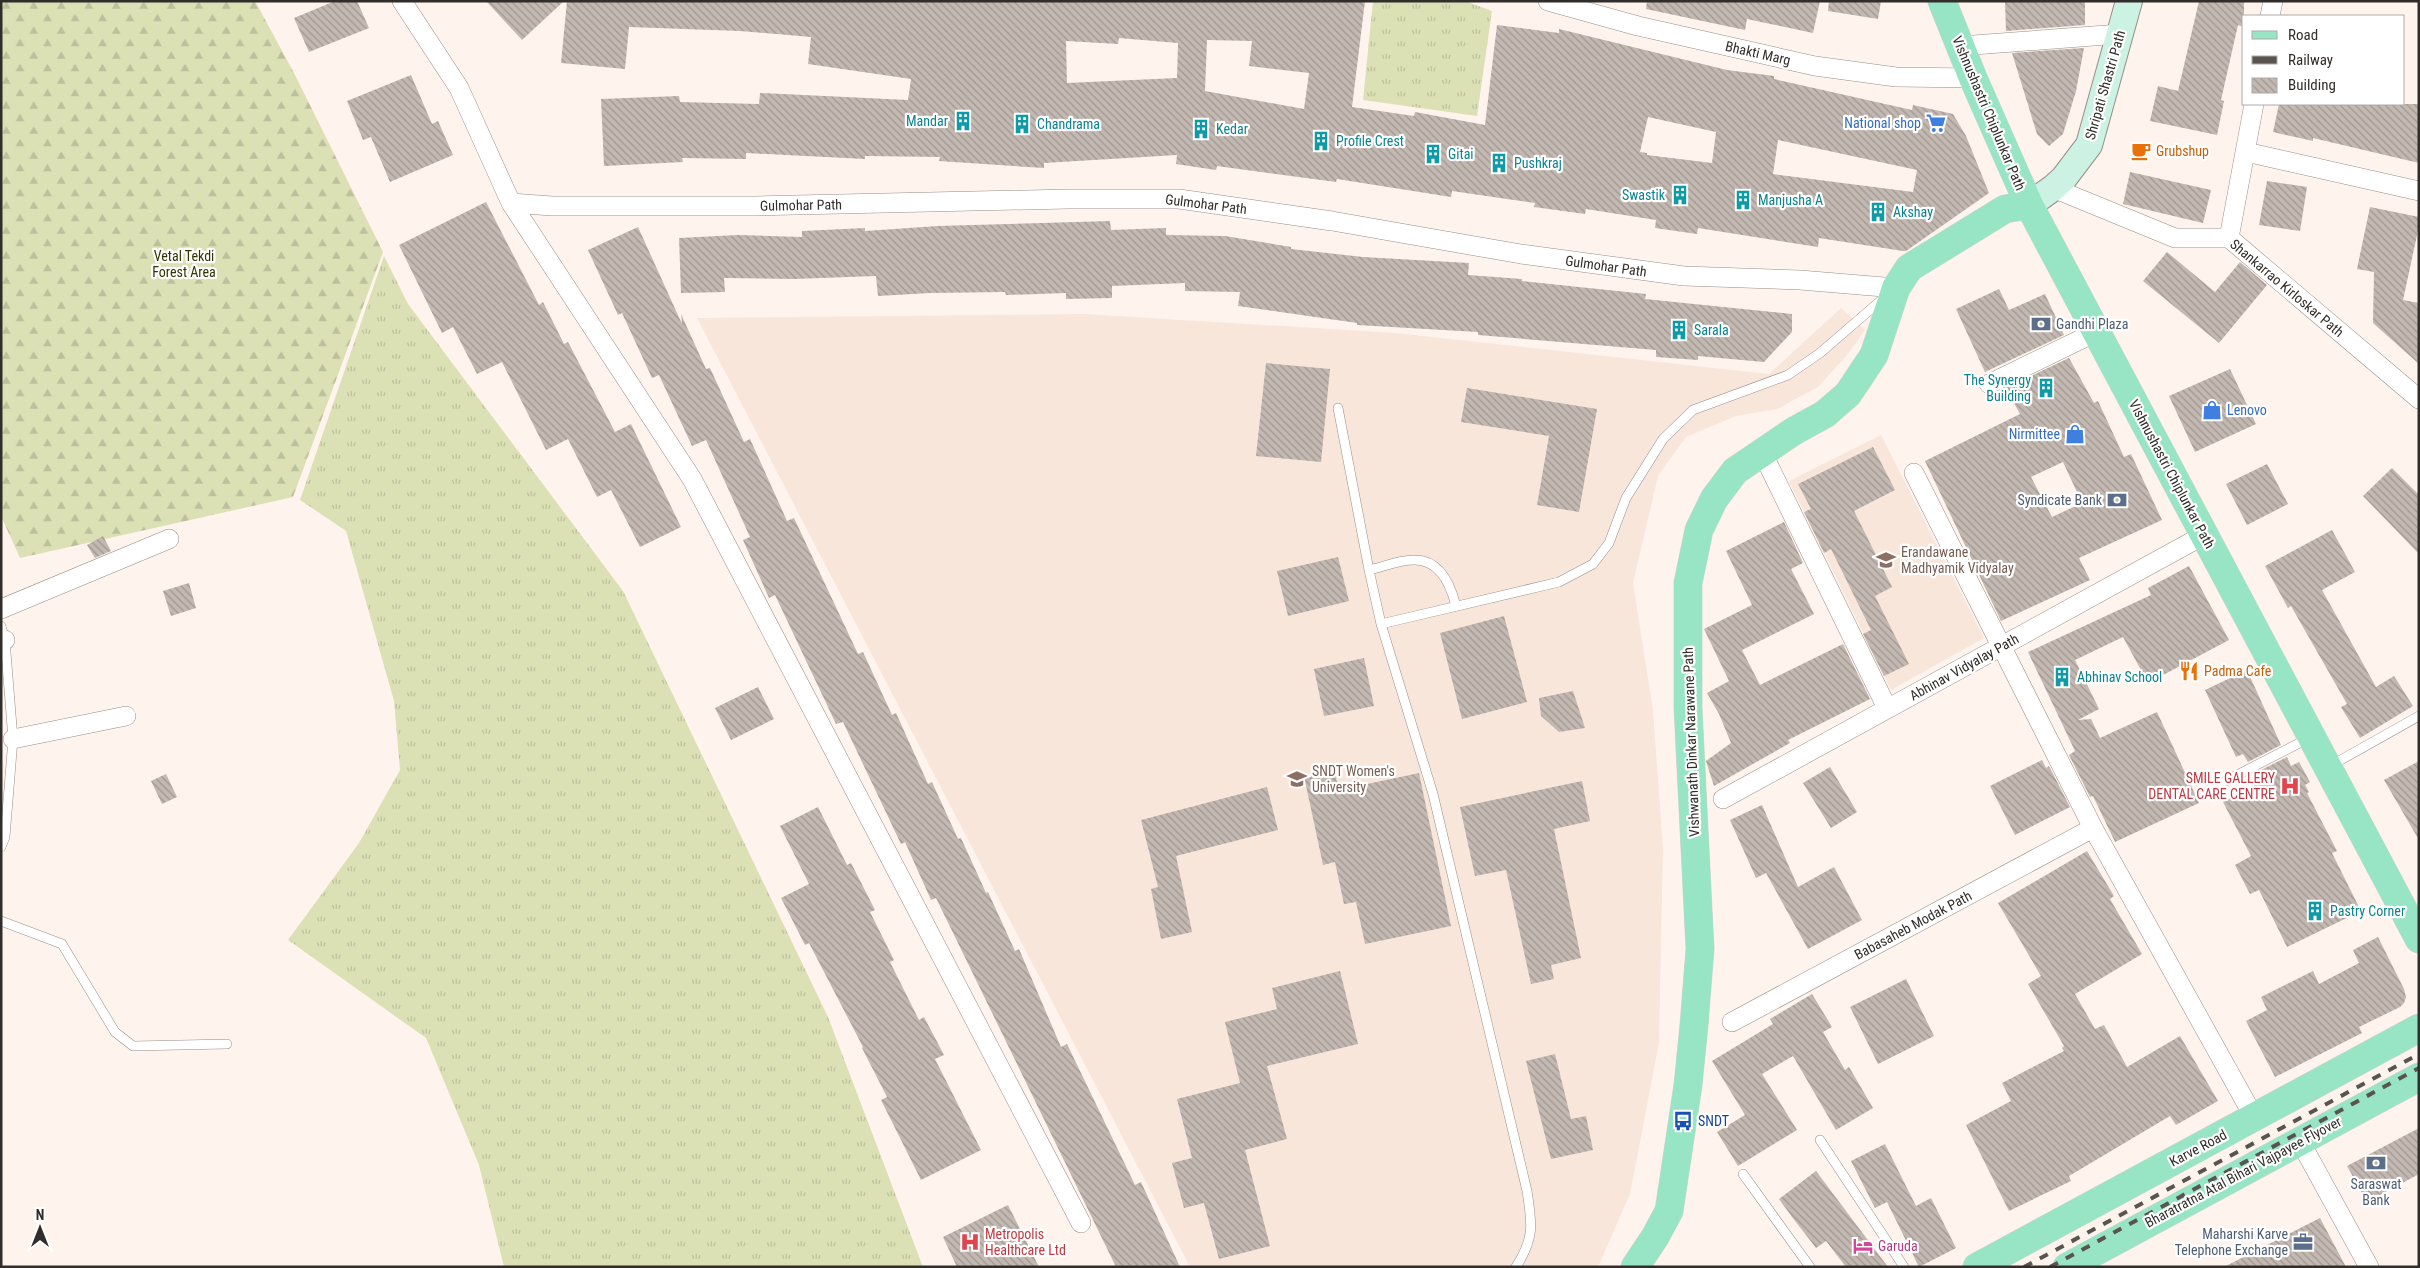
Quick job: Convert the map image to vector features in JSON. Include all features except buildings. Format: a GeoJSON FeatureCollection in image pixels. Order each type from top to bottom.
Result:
{"type":"FeatureCollection","features":[{"type":"Feature","properties":{"kind":"main road","name":"Vishnushastri Chiplunkar Path"},"geometry":{"type":"LineString","coordinates":[[1942,1],[1973,78],[2029,205],[2419,939]]}},
{"type":"Feature","properties":{"kind":"main road"},"geometry":{"type":"LineString","coordinates":[[1896,288],[1918,284],[2013,226],[2029,205]]}},
{"type":"Feature","properties":{"kind":"main road","name":"Vishwanath Dinkar Narawane Path"},"geometry":{"type":"LineString","coordinates":[[1635,1267],[1655,1237],[1669,1211],[1688,1085],[1695,1015],[1700,949],[1688,708],[1688,583],[1699,530],[1714,500],[1735,471],[1762,452],[1825,414],[1848,394],[1874,355],[1896,288]]}},
{"type":"Feature","properties":{"kind":"main road","name":"Karve Road"},"geometry":{"type":"LineString","coordinates":[[1977,1267],[2419,1028]]}},
{"type":"Feature","properties":{"kind":"main road","name":"Bharatratna Atal Bihari Vajpayee Flyover"},"geometry":{"type":"LineString","coordinates":[[2011,1267],[2419,1047]]}},
{"type":"Feature","properties":{"kind":"main road","name":"Bharatratna Atal Bihari Vajpayee Flyover"},"geometry":{"type":"LineString","coordinates":[[2067,1267],[2419,1077]]}},
{"type":"Feature","properties":{"kind":"main road"},"geometry":{"type":"LineString","coordinates":[[2098,1267],[2419,1093]]}},
{"type":"Feature","properties":{"kind":"street"},"geometry":{"type":"LineString","coordinates":[[402,1],[459,88],[511,203],[692,479],[1081,1223]]}},
{"type":"Feature","properties":{"kind":"street","name":"Bhakti Marg"},"geometry":{"type":"LineString","coordinates":[[1548,1],[1638,26],[1814,66],[1896,78],[1973,78]]}},
{"type":"Feature","properties":{"kind":"street","name":"Shripati Shastri Path"},"geometry":{"type":"LineString","coordinates":[[2029,205],[2053,188],[2089,145],[2129,1]]}},
{"type":"Feature","properties":{"kind":"street"},"geometry":{"type":"LineString","coordinates":[[2270,15],[2273,1]]}},
{"type":"Feature","properties":{"kind":"street"},"geometry":{"type":"LineString","coordinates":[[1960,46],[2120,34]]}},
{"type":"Feature","properties":{"kind":"street"},"geometry":{"type":"LineString","coordinates":[[2229,238],[2254,105]]}},
{"type":"Feature","properties":{"kind":"street"},"geometry":{"type":"LineString","coordinates":[[2246,152],[2419,191]]}},
{"type":"Feature","properties":{"kind":"street","name":"Shankarrao Kirloskar Path"},"geometry":{"type":"LineString","coordinates":[[2053,188],[2175,238],[2229,238],[2419,399]]}},
{"type":"Feature","properties":{"kind":"street","name":"Gulmohar Path"},"geometry":{"type":"LineString","coordinates":[[511,203],[552,206],[756,206],[1068,199],[1179,199],[1332,221],[1521,254],[1684,276],[1800,280],[1896,288]]}},
{"type":"Feature","properties":{"kind":"street"},"geometry":{"type":"LineString","coordinates":[[1989,384],[2096,332]]}},
{"type":"Feature","properties":{"kind":"street"},"geometry":{"type":"LineString","coordinates":[[1762,452],[1887,708]]}},
{"type":"Feature","properties":{"kind":"street"},"geometry":{"type":"LineString","coordinates":[[1914,473],[2093,828],[2254,1117]]}},
{"type":"Feature","properties":{"kind":"street","name":"Abhinav Vidyalay Path"},"geometry":{"type":"LineString","coordinates":[[1724,799],[2204,535]]}},
{"type":"Feature","properties":{"kind":"street"},"geometry":{"type":"LineString","coordinates":[[1,609],[170,539]]}},
{"type":"Feature","properties":{"kind":"street"},"geometry":{"type":"LineString","coordinates":[[13,739],[126,716]]}},
{"type":"Feature","properties":{"kind":"street","name":"Babasaheb Modak Path"},"geometry":{"type":"LineString","coordinates":[[1732,1022],[2093,828]]}},
{"type":"Feature","properties":{"kind":"street"},"geometry":{"type":"LineString","coordinates":[[2307,1154],[2369,1267]]}},
{"type":"Feature","properties":{"kind":"lane"},"geometry":{"type":"LineString","coordinates":[[1382,624],[1559,582],[1593,564],[1608,543],[1626,498],[1662,439],[1693,410],[1788,375],[1820,353],[1855,321],[1896,288]]}},
{"type":"Feature","properties":{"kind":"lane"},"geometry":{"type":"LineString","coordinates":[[1338,408],[1369,570],[1382,624],[1433,794],[1527,1191],[1532,1223],[1528,1248],[1516,1267]]}},
{"type":"Feature","properties":{"kind":"lane"},"geometry":{"type":"LineString","coordinates":[[1369,570],[1415,560],[1427,563],[1444,575],[1450,585],[1456,606]]}},
{"type":"Feature","properties":{"kind":"lane"},"geometry":{"type":"LineString","coordinates":[[1,847],[5,837],[13,739],[3,636]]}},
{"type":"Feature","properties":{"kind":"lane"},"geometry":{"type":"LineString","coordinates":[[2327,767],[2419,716]]}},
{"type":"Feature","properties":{"kind":"lane"},"geometry":{"type":"LineString","coordinates":[[2212,788],[2311,737]]}},
{"type":"Feature","properties":{"kind":"lane"},"geometry":{"type":"LineString","coordinates":[[1,921],[62,944],[116,1032],[133,1046],[227,1044]]}},
{"type":"Feature","properties":{"kind":"lane"},"geometry":{"type":"LineString","coordinates":[[1820,1140],[1904,1267]]}},
{"type":"Feature","properties":{"kind":"lane"},"geometry":{"type":"LineString","coordinates":[[1743,1174],[1810,1267]]}},
{"type":"Feature","properties":{"kind":"shaded area","name":"SNDT Women's University"},"geometry":{"type":"Polygon","coordinates":[[[1841,308],[1865,330],[1848,354],[1818,387],[1777,409],[1736,416],[1686,437],[1658,476],[1633,583],[1653,710],[1663,849],[1659,1043],[1630,1194],[1598,1267],[1190,1267],[697,318],[1084,314],[1396,333],[1769,374],[1841,308]]]}},
{"type":"Feature","properties":{"kind":"shaded area","name":"Erandawane Madhyamik Vidyalay"},"geometry":{"type":"Polygon","coordinates":[[[1881,435],[1984,638],[1891,690],[1789,481],[1881,435]]]}},
{"type":"Feature","properties":{"kind":"green space","name":"Vetal Tekdi Forest Area"},"geometry":{"type":"Polygon","coordinates":[[[1,1],[255,1],[294,73],[383,252],[293,497],[20,558],[1,516],[1,1]]]}},
{"type":"Feature","properties":{"kind":"green space"},"geometry":{"type":"Polygon","coordinates":[[[1373,1],[1465,1],[1492,11],[1477,116],[1363,100],[1373,1]]]}},
{"type":"Feature","properties":{"kind":"green space"},"geometry":{"type":"Polygon","coordinates":[[[384,256],[408,304],[623,591],[828,1017],[923,1267],[504,1267],[479,1165],[426,1038],[288,940],[359,843],[400,770],[394,701],[346,531],[300,500],[384,256]]]}},
{"type":"Feature","properties":{"kind":"railway"},"geometry":{"type":"LineString","coordinates":[[2024,1267],[2419,1054]]}},
{"type":"Feature","properties":{"kind":"railway"},"geometry":{"type":"LineString","coordinates":[[2050,1267],[2419,1068]]}},
{"type":"Feature","properties":{"kind":"place","name":"Mandar"},"geometry":{"type":"Point","coordinates":[963,121]}},
{"type":"Feature","properties":{"kind":"place","name":"National shop"},"geometry":{"type":"Point","coordinates":[1936,123]}},
{"type":"Feature","properties":{"kind":"place","name":"Chandrama"},"geometry":{"type":"Point","coordinates":[1022,124]}},
{"type":"Feature","properties":{"kind":"place","name":"Kedar"},"geometry":{"type":"Point","coordinates":[1201,129]}},
{"type":"Feature","properties":{"kind":"place","name":"Profile Crest"},"geometry":{"type":"Point","coordinates":[1321,141]}},
{"type":"Feature","properties":{"kind":"place","name":"Grubshup"},"geometry":{"type":"Point","coordinates":[2141,151]}},
{"type":"Feature","properties":{"kind":"place","name":"Gitai"},"geometry":{"type":"Point","coordinates":[1433,154]}},
{"type":"Feature","properties":{"kind":"place","name":"Pushkraj"},"geometry":{"type":"Point","coordinates":[1499,163]}},
{"type":"Feature","properties":{"kind":"place","name":"Swastik"},"geometry":{"type":"Point","coordinates":[1680,195]}},
{"type":"Feature","properties":{"kind":"place","name":"Manjusha A"},"geometry":{"type":"Point","coordinates":[1743,200]}},
{"type":"Feature","properties":{"kind":"place","name":"Akshay"},"geometry":{"type":"Point","coordinates":[1878,212]}},
{"type":"Feature","properties":{"kind":"place","name":"Gandhi Plaza"},"geometry":{"type":"Point","coordinates":[2041,324]}},
{"type":"Feature","properties":{"kind":"place","name":"Sarala"},"geometry":{"type":"Point","coordinates":[1679,330]}},
{"type":"Feature","properties":{"kind":"place","name":"The Synergy Building"},"geometry":{"type":"Point","coordinates":[2046,388]}},
{"type":"Feature","properties":{"kind":"place","name":"Lenovo"},"geometry":{"type":"Point","coordinates":[2212,410]}},
{"type":"Feature","properties":{"kind":"place","name":"Nirmittee"},"geometry":{"type":"Point","coordinates":[2075,434]}},
{"type":"Feature","properties":{"kind":"place","name":"Syndicate Bank"},"geometry":{"type":"Point","coordinates":[2117,500]}},
{"type":"Feature","properties":{"kind":"place","name":"Erandawane Madhyamik Vidyalay"},"geometry":{"type":"Point","coordinates":[1886,560]}},
{"type":"Feature","properties":{"kind":"place","name":"Padma Cafe"},"geometry":{"type":"Point","coordinates":[2189,671]}},
{"type":"Feature","properties":{"kind":"place","name":"Abhinav School"},"geometry":{"type":"Point","coordinates":[2062,677]}},
{"type":"Feature","properties":{"kind":"place","name":"SNDT Women's University"},"geometry":{"type":"Point","coordinates":[1297,779]}},
{"type":"Feature","properties":{"kind":"place","name":"SMILE GALLERY DENTAL CARE CENTRE"},"geometry":{"type":"Point","coordinates":[2290,786]}},
{"type":"Feature","properties":{"kind":"place","name":"Pastry Corner"},"geometry":{"type":"Point","coordinates":[2315,911]}},
{"type":"Feature","properties":{"kind":"place","name":"SNDT"},"geometry":{"type":"Point","coordinates":[1683,1121]}},
{"type":"Feature","properties":{"kind":"place","name":"Saraswat Bank"},"geometry":{"type":"Point","coordinates":[2376,1163]}},
{"type":"Feature","properties":{"kind":"place","name":"Metropolis Healthcare Ltd"},"geometry":{"type":"Point","coordinates":[970,1242]}},
{"type":"Feature","properties":{"kind":"place","name":"Maharshi Karve Telephone Exchange"},"geometry":{"type":"Point","coordinates":[2303,1242]}},
{"type":"Feature","properties":{"kind":"place","name":"Garuda"},"geometry":{"type":"Point","coordinates":[1863,1246]}}]}
